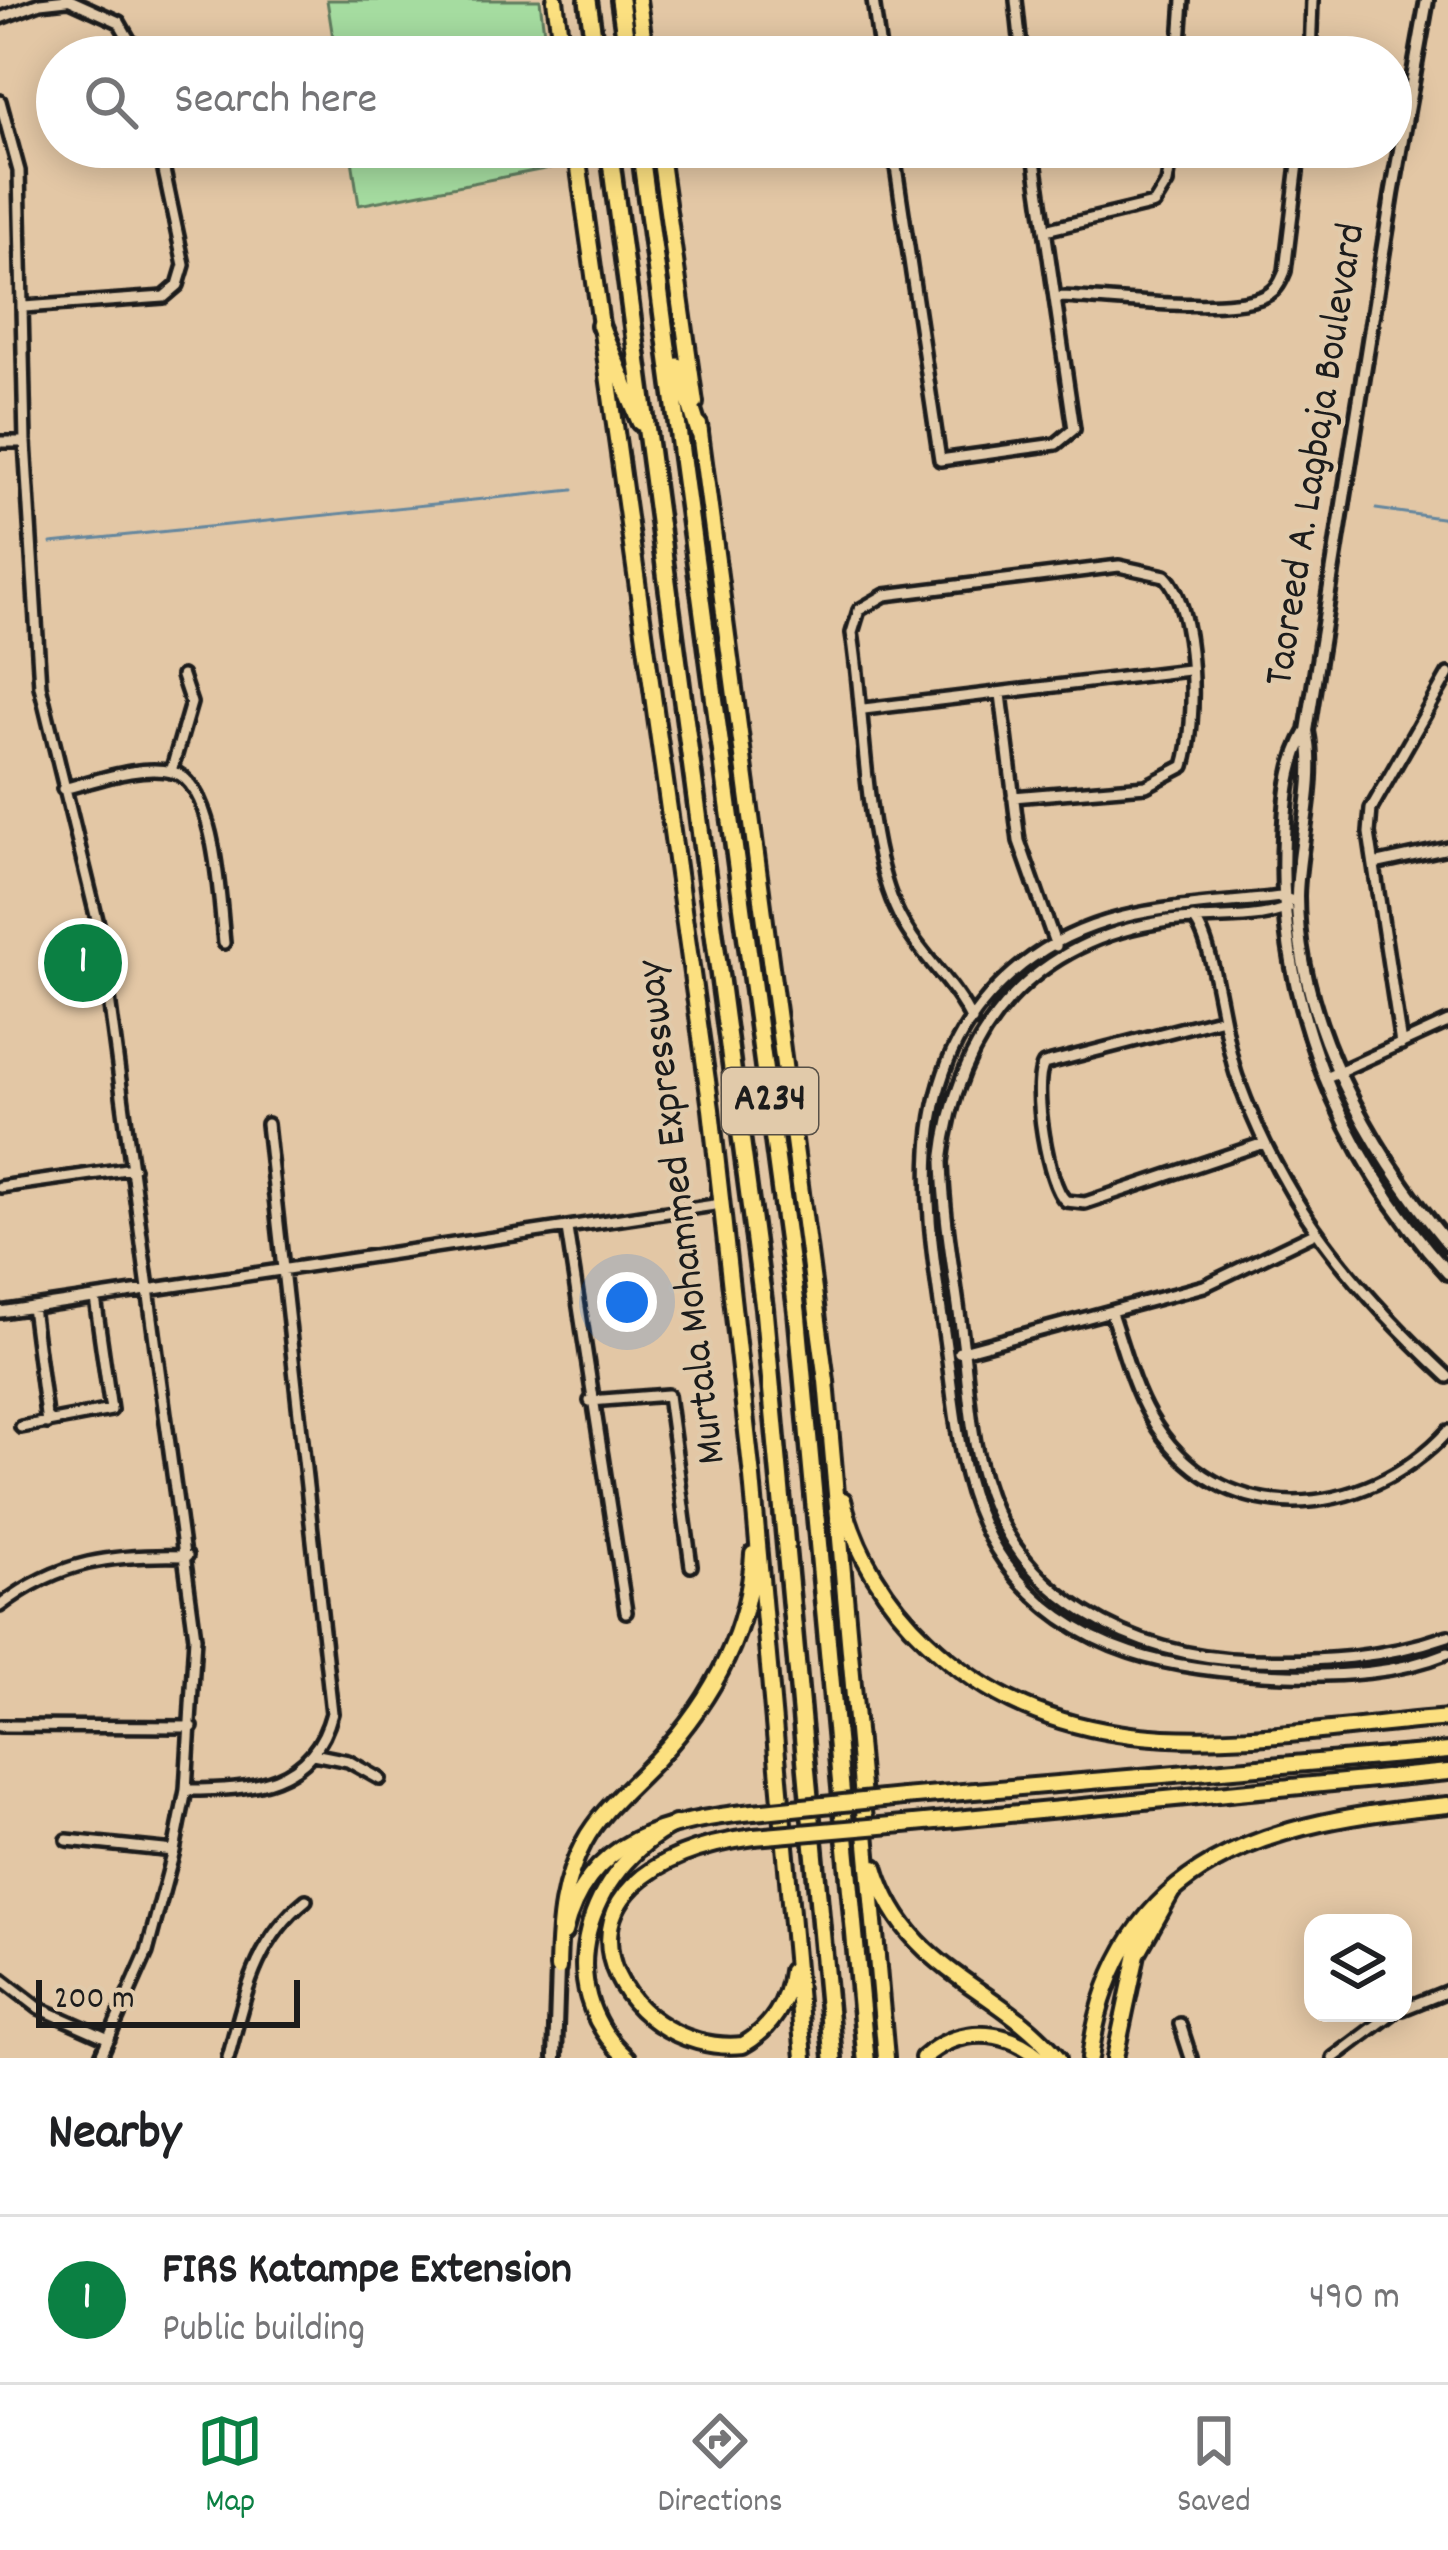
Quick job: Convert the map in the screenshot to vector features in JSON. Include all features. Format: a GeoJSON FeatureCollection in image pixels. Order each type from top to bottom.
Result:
{"type":"FeatureCollection","features":[{"type":"Feature","properties":{"kind":"highway"},"geometry":{"type":"LineString","coordinates":[[589,0],[593,36]]}},
{"type":"Feature","properties":{"kind":"highway"},"geometry":{"type":"LineString","coordinates":[[620,0],[625,36]]}},
{"type":"Feature","properties":{"kind":"highway","name":"Murtala Mohammed Expressway"},"geometry":{"type":"LineString","coordinates":[[612,168],[766,1332],[833,2058]]}},
{"type":"Feature","properties":{"kind":"highway","name":"A234"},"geometry":{"type":"LineString","coordinates":[[643,168],[797,1312],[866,2058]]}},
{"type":"Feature","properties":{"kind":"highway"},"geometry":{"type":"LineString","coordinates":[[664,324],[699,432]]}},
{"type":"Feature","properties":{"kind":"highway"},"geometry":{"type":"LineString","coordinates":[[601,325],[650,445]]}},
{"type":"Feature","properties":{"kind":"main road"},"geometry":{"type":"LineString","coordinates":[[555,0],[560,36]]}},
{"type":"Feature","properties":{"kind":"main road"},"geometry":{"type":"LineString","coordinates":[[638,0],[643,36]]}},
{"type":"Feature","properties":{"kind":"main road","name":"Murtala Mohammed Expressway"},"geometry":{"type":"LineString","coordinates":[[579,168],[721,1204],[752,1478],[804,2058]]}},
{"type":"Feature","properties":{"kind":"main road"},"geometry":{"type":"LineString","coordinates":[[662,168],[826,1381],[845,1508],[871,1571],[931,1645],[1007,1700],[1075,1728],[1146,1739],[1448,1718]]}},
{"type":"Feature","properties":{"kind":"main road"},"geometry":{"type":"LineString","coordinates":[[826,1381],[886,2058]]}},
{"type":"Feature","properties":{"kind":"main road"},"geometry":{"type":"LineString","coordinates":[[558,1968],[561,1904],[586,1837],[698,1711],[728,1658],[749,1590],[752,1478]]}},
{"type":"Feature","properties":{"kind":"main road"},"geometry":{"type":"LineString","coordinates":[[558,1968],[568,1916],[589,1874],[624,1842],[675,1824],[903,1797],[1448,1751]]}},
{"type":"Feature","properties":{"kind":"main road"},"geometry":{"type":"LineString","coordinates":[[629,2021],[609,1983],[607,1959],[619,1913],[670,1860],[717,1842],[1448,1772]]}},
{"type":"Feature","properties":{"kind":"main road"},"geometry":{"type":"LineString","coordinates":[[1090,2058],[1098,2008],[1116,1958],[1134,1928],[1215,1861],[1274,1835],[1345,1816],[1448,1805]]}},
{"type":"Feature","properties":{"kind":"main road"},"geometry":{"type":"LineString","coordinates":[[627,2058],[601,2030],[586,1994],[587,1928],[621,1866],[638,1848],[675,1824]]}},
{"type":"Feature","properties":{"kind":"main road"},"geometry":{"type":"LineString","coordinates":[[865,1836],[885,1898],[910,1935],[953,1976],[1058,2058]]}},
{"type":"Feature","properties":{"kind":"main road"},"geometry":{"type":"LineString","coordinates":[[1115,2058],[1137,1954],[1171,1893]]}},
{"type":"Feature","properties":{"kind":"main road"},"geometry":{"type":"LineString","coordinates":[[679,2054],[729,2052],[773,2020],[790,1984],[793,1924]]}},
{"type":"Feature","properties":{"kind":"main road"},"geometry":{"type":"LineString","coordinates":[[923,2058],[944,2042],[986,2034],[1020,2043],[1040,2058]]}},
{"type":"Feature","properties":{"kind":"street"},"geometry":{"type":"LineString","coordinates":[[0,18],[40,2],[69,0],[119,22],[127,36]]}},
{"type":"Feature","properties":{"kind":"street"},"geometry":{"type":"LineString","coordinates":[[873,0],[878,36]]}},
{"type":"Feature","properties":{"kind":"street"},"geometry":{"type":"LineString","coordinates":[[1016,0],[1020,36]]}},
{"type":"Feature","properties":{"kind":"street"},"geometry":{"type":"LineString","coordinates":[[1180,36],[1183,0]]}},
{"type":"Feature","properties":{"kind":"street"},"geometry":{"type":"LineString","coordinates":[[1311,36],[1312,0]]}},
{"type":"Feature","properties":{"kind":"street","name":"Taoreed A. Lagbaja Boulevard"},"geometry":{"type":"LineString","coordinates":[[1412,80],[1426,0]]}},
{"type":"Feature","properties":{"kind":"street"},"geometry":{"type":"LineString","coordinates":[[0,101],[19,171],[34,635],[63,788],[100,932],[195,1637],[186,1790],[174,1851],[147,1952],[100,2058]]}},
{"type":"Feature","properties":{"kind":"street"},"geometry":{"type":"LineString","coordinates":[[24,307],[164,297],[178,285],[184,265],[163,168]]}},
{"type":"Feature","properties":{"kind":"street"},"geometry":{"type":"LineString","coordinates":[[896,168],[940,460],[1067,438],[1074,429],[1036,168]]}},
{"type":"Feature","properties":{"kind":"street"},"geometry":{"type":"LineString","coordinates":[[1045,230],[1154,203],[1167,183],[1170,168]]}},
{"type":"Feature","properties":{"kind":"street"},"geometry":{"type":"LineString","coordinates":[[1058,297],[1228,302],[1264,297],[1278,287],[1286,271],[1298,168]]}},
{"type":"Feature","properties":{"kind":"street","name":"Taoreed A. Lagbaja Boulevard"},"geometry":{"type":"LineString","coordinates":[[1377,287],[1397,168]]}},
{"type":"Feature","properties":{"kind":"street","name":"Taoreed A. Lagbaja Boulevard"},"geometry":{"type":"LineString","coordinates":[[1393,189],[1307,731],[1288,785],[1280,897],[1325,1078],[1339,1115],[1388,1200],[1448,1273]]}},
{"type":"Feature","properties":{"kind":"street"},"geometry":{"type":"LineString","coordinates":[[0,442],[25,442]]}},
{"type":"Feature","properties":{"kind":"street"},"geometry":{"type":"LineString","coordinates":[[972,1021],[964,1003],[914,946],[882,872],[852,633],[867,601],[1120,566],[1165,576],[1175,586],[1186,613],[1192,738],[1184,766],[1171,778],[1146,786],[1013,797]]}},
{"type":"Feature","properties":{"kind":"street"},"geometry":{"type":"LineString","coordinates":[[864,709],[1188,670]]}},
{"type":"Feature","properties":{"kind":"street"},"geometry":{"type":"LineString","coordinates":[[1401,1044],[1374,864],[1372,808],[1448,674]]}},
{"type":"Feature","properties":{"kind":"street"},"geometry":{"type":"LineString","coordinates":[[171,772],[191,703],[182,676]]}},
{"type":"Feature","properties":{"kind":"street"},"geometry":{"type":"LineString","coordinates":[[1001,694],[1028,879],[1063,955]]}},
{"type":"Feature","properties":{"kind":"street","name":"Taoreed A. Lagbaja Boulevard"},"geometry":{"type":"LineString","coordinates":[[1307,731],[1310,765],[1297,902],[1306,961],[1340,1071],[1384,1159],[1448,1244]]}},
{"type":"Feature","properties":{"kind":"street"},"geometry":{"type":"LineString","coordinates":[[63,788],[171,772],[188,780],[203,803],[224,943]]}},
{"type":"Feature","properties":{"kind":"street"},"geometry":{"type":"LineString","coordinates":[[1374,864],[1448,848]]}},
{"type":"Feature","properties":{"kind":"street"},"geometry":{"type":"LineString","coordinates":[[1297,902],[1280,897],[1128,912],[1024,963],[981,1006],[940,1084],[926,1159],[926,1200],[957,1444],[971,1495],[988,1531],[1023,1582],[1092,1639],[1160,1664],[1215,1673],[1348,1676],[1448,1653]]}},
{"type":"Feature","properties":{"kind":"street"},"geometry":{"type":"LineString","coordinates":[[1297,902],[1282,911],[1113,931],[1063,955],[994,1016],[971,1052],[946,1123],[944,1206],[971,1421],[994,1506],[1034,1571],[1085,1614],[1174,1652],[1219,1659],[1348,1661],[1448,1636]]}},
{"type":"Feature","properties":{"kind":"street"},"geometry":{"type":"LineString","coordinates":[[1208,941],[1222,916]]}},
{"type":"Feature","properties":{"kind":"street"},"geometry":{"type":"LineString","coordinates":[[1193,918],[1208,941],[1219,1019],[1264,1143],[1314,1233],[1388,1320],[1448,1377]]}},
{"type":"Feature","properties":{"kind":"street"},"geometry":{"type":"LineString","coordinates":[[964,1003],[981,1006]]}},
{"type":"Feature","properties":{"kind":"street"},"geometry":{"type":"LineString","coordinates":[[1219,1019],[1044,1064],[1037,1087],[1055,1187],[1066,1202],[1085,1203],[1264,1143]]}},
{"type":"Feature","properties":{"kind":"street"},"geometry":{"type":"LineString","coordinates":[[1325,1078],[1448,1022]]}},
{"type":"Feature","properties":{"kind":"street"},"geometry":{"type":"LineString","coordinates":[[186,1790],[266,1786],[313,1754],[328,1729],[333,1696],[267,1124]]}},
{"type":"Feature","properties":{"kind":"street"},"geometry":{"type":"LineString","coordinates":[[0,1187],[133,1168]]}},
{"type":"Feature","properties":{"kind":"street"},"geometry":{"type":"LineString","coordinates":[[0,1312],[721,1204]]}},
{"type":"Feature","properties":{"kind":"street"},"geometry":{"type":"LineString","coordinates":[[567,1229],[626,1612]]}},
{"type":"Feature","properties":{"kind":"street"},"geometry":{"type":"LineString","coordinates":[[947,1355],[1204,1286],[1314,1233]]}},
{"type":"Feature","properties":{"kind":"street"},"geometry":{"type":"LineString","coordinates":[[21,1427],[111,1410],[94,1298]]}},
{"type":"Feature","properties":{"kind":"street"},"geometry":{"type":"LineString","coordinates":[[32,1307],[47,1423]]}},
{"type":"Feature","properties":{"kind":"street"},"geometry":{"type":"LineString","coordinates":[[1111,1313],[1151,1418],[1201,1469],[1251,1497],[1292,1504],[1347,1497],[1394,1476],[1448,1431]]}},
{"type":"Feature","properties":{"kind":"street"},"geometry":{"type":"LineString","coordinates":[[590,1401],[668,1396],[691,1566]]}},
{"type":"Feature","properties":{"kind":"street"},"geometry":{"type":"LineString","coordinates":[[0,1606],[61,1566],[134,1555],[187,1556]]}},
{"type":"Feature","properties":{"kind":"street"},"geometry":{"type":"LineString","coordinates":[[0,1726],[192,1727]]}},
{"type":"Feature","properties":{"kind":"street"},"geometry":{"type":"LineString","coordinates":[[313,1754],[348,1761],[380,1779]]}},
{"type":"Feature","properties":{"kind":"street"},"geometry":{"type":"LineString","coordinates":[[67,1840],[174,1851]]}},
{"type":"Feature","properties":{"kind":"street"},"geometry":{"type":"LineString","coordinates":[[228,2058],[256,1959],[282,1919],[305,1900]]}},
{"type":"Feature","properties":{"kind":"street"},"geometry":{"type":"LineString","coordinates":[[556,2058],[558,1968]]}},
{"type":"Feature","properties":{"kind":"street"},"geometry":{"type":"LineString","coordinates":[[0,1978],[39,2008],[110,2039]]}},
{"type":"Feature","properties":{"kind":"street"},"geometry":{"type":"LineString","coordinates":[[1412,2005],[1448,1991]]}},
{"type":"Feature","properties":{"kind":"street"},"geometry":{"type":"LineString","coordinates":[[1333,2058],[1381,2022]]}},
{"type":"Feature","properties":{"kind":"street"},"geometry":{"type":"LineString","coordinates":[[1180,2024],[1191,2058]]}},
{"type":"Feature","properties":{"kind":"green space"},"geometry":{"type":"Polygon","coordinates":[[[327,0],[540,0],[544,36],[333,36],[327,0]]]}},
{"type":"Feature","properties":{"kind":"green space"},"geometry":{"type":"Polygon","coordinates":[[[353,168],[550,168],[359,205],[353,168]]]}},
{"type":"Feature","properties":{"kind":"waterway"},"geometry":{"type":"LineString","coordinates":[[51,543],[573,490]]}},
{"type":"Feature","properties":{"kind":"waterway"},"geometry":{"type":"LineString","coordinates":[[1376,509],[1448,519]]}},
{"type":"Feature","properties":{"kind":"place","name":"FIRS Katampe Extension"},"geometry":{"type":"Point","coordinates":[83,963]}}]}
